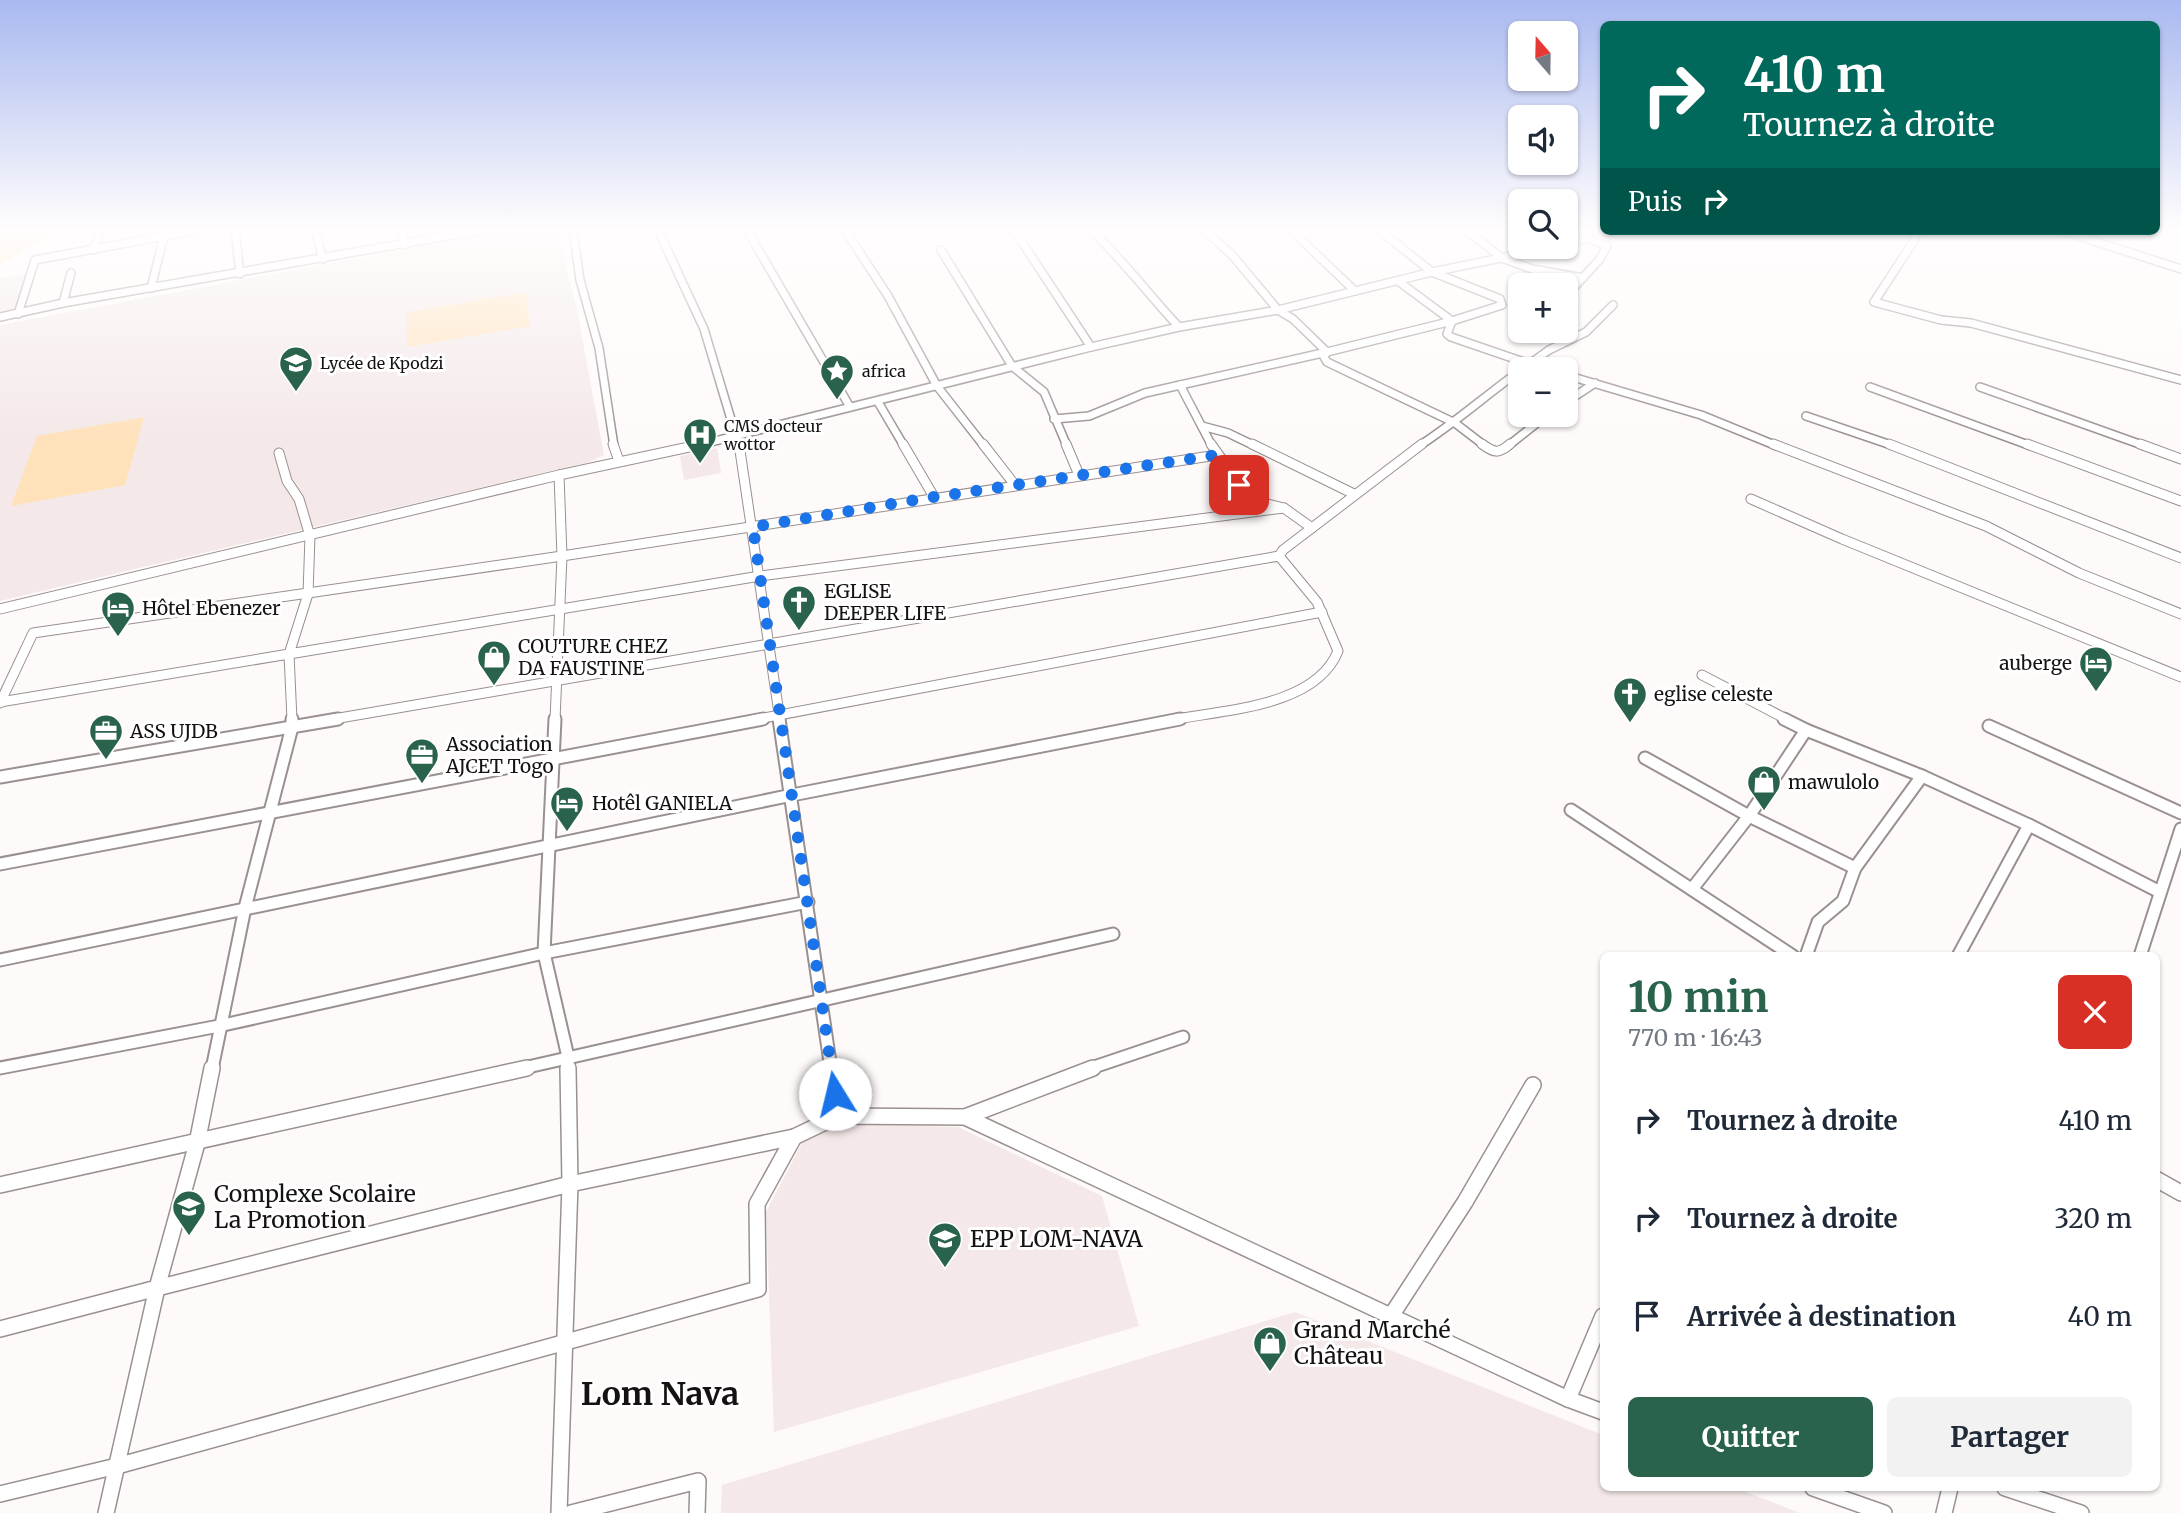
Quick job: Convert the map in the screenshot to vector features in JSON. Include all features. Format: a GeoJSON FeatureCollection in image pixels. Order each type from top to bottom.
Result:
{"type":"FeatureCollection","features":[{"type":"Feature","properties":{"kind":"street"},"geometry":{"type":"LineString","coordinates":[[18,314],[22,301]]}},
{"type":"Feature","properties":{"kind":"street"},"geometry":{"type":"LineString","coordinates":[[0,317],[77,301]]}},
{"type":"Feature","properties":{"kind":"street"},"geometry":{"type":"LineString","coordinates":[[586,301],[599,348],[614,449],[620,461]]}},
{"type":"Feature","properties":{"kind":"street"},"geometry":{"type":"LineString","coordinates":[[691,301],[704,329],[738,437],[781,714],[838,1116]]}},
{"type":"Feature","properties":{"kind":"street"},"geometry":{"type":"LineString","coordinates":[[788,301],[850,407]]}},
{"type":"Feature","properties":{"kind":"street"},"geometry":{"type":"LineString","coordinates":[[891,301],[937,386],[1014,485]]}},
{"type":"Feature","properties":{"kind":"street"},"geometry":{"type":"LineString","coordinates":[[972,301],[1012,366],[1044,392],[1079,475]]}},
{"type":"Feature","properties":{"kind":"street"},"geometry":{"type":"LineString","coordinates":[[1060,301],[1091,347]]}},
{"type":"Feature","properties":{"kind":"street"},"geometry":{"type":"LineString","coordinates":[[1154,301],[1179,327]]}},
{"type":"Feature","properties":{"kind":"street"},"geometry":{"type":"LineString","coordinates":[[1270,301],[1327,352]]}},
{"type":"Feature","properties":{"kind":"street"},"geometry":{"type":"LineString","coordinates":[[0,609],[559,475],[738,437],[1091,347],[1316,301]]}},
{"type":"Feature","properties":{"kind":"street"},"geometry":{"type":"LineString","coordinates":[[1424,301],[1452,321]]}},
{"type":"Feature","properties":{"kind":"street"},"geometry":{"type":"LineString","coordinates":[[1054,419],[1089,416],[1145,393],[1452,321],[1489,310],[1503,302],[1500,301]]}},
{"type":"Feature","properties":{"kind":"street"},"geometry":{"type":"LineString","coordinates":[[1875,301],[1941,320],[1970,323],[2181,380]]}},
{"type":"Feature","properties":{"kind":"street"},"geometry":{"type":"LineString","coordinates":[[1538,357],[1586,332],[1613,304]]}},
{"type":"Feature","properties":{"kind":"street"},"geometry":{"type":"LineString","coordinates":[[1452,321],[1447,334],[1451,337],[1508,362]]}},
{"type":"Feature","properties":{"kind":"street"},"geometry":{"type":"LineString","coordinates":[[1327,352],[1324,357],[1327,362],[1455,424],[1497,453],[1533,427]]}},
{"type":"Feature","properties":{"kind":"street"},"geometry":{"type":"LineString","coordinates":[[1578,378],[1701,415],[1852,477],[1986,526],[2080,573],[2181,614]]}},
{"type":"Feature","properties":{"kind":"street"},"geometry":{"type":"LineString","coordinates":[[0,776],[1279,556],[1354,494],[1404,456],[1455,424],[1473,405],[1508,379]]}},
{"type":"Feature","properties":{"kind":"street"},"geometry":{"type":"LineString","coordinates":[[1578,394],[1595,383]]}},
{"type":"Feature","properties":{"kind":"street"},"geometry":{"type":"LineString","coordinates":[[1180,385],[1217,455],[1251,500],[1284,508],[1312,528]]}},
{"type":"Feature","properties":{"kind":"street"},"geometry":{"type":"LineString","coordinates":[[1870,387],[2181,501]]}},
{"type":"Feature","properties":{"kind":"street"},"geometry":{"type":"LineString","coordinates":[[1980,387],[2181,459]]}},
{"type":"Feature","properties":{"kind":"street"},"geometry":{"type":"LineString","coordinates":[[878,401],[934,497]]}},
{"type":"Feature","properties":{"kind":"street"},"geometry":{"type":"LineString","coordinates":[[1807,416],[1928,458],[2181,558]]}},
{"type":"Feature","properties":{"kind":"street"},"geometry":{"type":"LineString","coordinates":[[1202,426],[1228,433],[1354,494]]}},
{"type":"Feature","properties":{"kind":"street"},"geometry":{"type":"LineString","coordinates":[[106,1513],[157,1288],[197,1143],[245,908],[292,727],[289,654],[307,594],[310,536],[299,499],[287,481],[279,453]]}},
{"type":"Feature","properties":{"kind":"street"},"geometry":{"type":"LineString","coordinates":[[0,702],[33,633],[562,556],[1217,455]]}},
{"type":"Feature","properties":{"kind":"street"},"geometry":{"type":"LineString","coordinates":[[559,475],[562,556],[554,681],[544,953],[568,1057],[570,1184],[559,1513]]}},
{"type":"Feature","properties":{"kind":"street"},"geometry":{"type":"LineString","coordinates":[[1751,499],[1842,539],[2181,677]]}},
{"type":"Feature","properties":{"kind":"street"},"geometry":{"type":"LineString","coordinates":[[0,702],[760,576],[1284,508]]}},
{"type":"Feature","properties":{"kind":"street"},"geometry":{"type":"LineString","coordinates":[[0,960],[792,795],[1280,699],[1312,685],[1336,658],[1337,644],[1322,612],[1307,589],[1279,556]]}},
{"type":"Feature","properties":{"kind":"street"},"geometry":{"type":"LineString","coordinates":[[0,864],[1322,612]]}},
{"type":"Feature","properties":{"kind":"street"},"geometry":{"type":"LineString","coordinates":[[1702,676],[1806,730],[1922,776],[2029,825],[2160,892]]}},
{"type":"Feature","properties":{"kind":"street"},"geometry":{"type":"LineString","coordinates":[[1989,726],[2181,813]]}},
{"type":"Feature","properties":{"kind":"street"},"geometry":{"type":"LineString","coordinates":[[1692,889],[1749,816],[1806,730]]}},
{"type":"Feature","properties":{"kind":"street"},"geometry":{"type":"LineString","coordinates":[[1645,758],[1749,816],[1855,868]]}},
{"type":"Feature","properties":{"kind":"street"},"geometry":{"type":"LineString","coordinates":[[1807,952],[1818,922],[1843,901],[1855,868],[1922,776]]}},
{"type":"Feature","properties":{"kind":"street"},"geometry":{"type":"LineString","coordinates":[[1571,810],[1787,952]]}},
{"type":"Feature","properties":{"kind":"street"},"geometry":{"type":"LineString","coordinates":[[1960,952],[2029,825]]}},
{"type":"Feature","properties":{"kind":"street"},"geometry":{"type":"LineString","coordinates":[[2141,952],[2181,829]]}},
{"type":"Feature","properties":{"kind":"street"},"geometry":{"type":"LineString","coordinates":[[0,1068],[219,1026],[544,953],[808,902]]}},
{"type":"Feature","properties":{"kind":"street"},"geometry":{"type":"LineString","coordinates":[[0,1185],[197,1143],[1113,934]]}},
{"type":"Feature","properties":{"kind":"street"},"geometry":{"type":"LineString","coordinates":[[0,1329],[570,1184],[794,1136],[838,1116],[965,1117],[1130,1053],[1183,1037]]}},
{"type":"Feature","properties":{"kind":"street"},"geometry":{"type":"LineString","coordinates":[[1391,1316],[1465,1202],[1533,1084]]}},
{"type":"Feature","properties":{"kind":"street"},"geometry":{"type":"LineString","coordinates":[[965,1117],[1568,1399],[1600,1411]]}},
{"type":"Feature","properties":{"kind":"street"},"geometry":{"type":"LineString","coordinates":[[0,1494],[117,1466],[758,1289],[757,1204],[794,1136]]}},
{"type":"Feature","properties":{"kind":"street"},"geometry":{"type":"LineString","coordinates":[[2160,1181],[2181,1193]]}},
{"type":"Feature","properties":{"kind":"street"},"geometry":{"type":"LineString","coordinates":[[1568,1399],[1600,1323]]}},
{"type":"Feature","properties":{"kind":"street"},"geometry":{"type":"LineString","coordinates":[[571,1513],[698,1481],[696,1513]]}},
{"type":"Feature","properties":{"kind":"street"},"geometry":{"type":"LineString","coordinates":[[1822,1491],[1884,1513]]}},
{"type":"Feature","properties":{"kind":"street"},"geometry":{"type":"LineString","coordinates":[[1944,1513],[1949,1491]]}},
{"type":"Feature","properties":{"kind":"street"},"geometry":{"type":"LineString","coordinates":[[2014,1491],[2081,1513]]}},
{"type":"Feature","properties":{"kind":"shaded area"},"geometry":{"type":"Polygon","coordinates":[[[0,301],[18,301],[14,313],[0,315],[0,301]]]}},
{"type":"Feature","properties":{"kind":"shaded area","name":"Lycée de Kpodzi"},"geometry":{"type":"Polygon","coordinates":[[[130,301],[575,301],[604,455],[589,462],[0,601],[0,325],[130,301]]]}},
{"type":"Feature","properties":{"kind":"shaded area"},"geometry":{"type":"Polygon","coordinates":[[[475,301],[527,301],[530,326],[407,347],[407,312],[475,301]]]}},
{"type":"Feature","properties":{"kind":"shaded area"},"geometry":{"type":"Polygon","coordinates":[[[144,417],[125,485],[11,506],[37,436],[144,417]]]}},
{"type":"Feature","properties":{"kind":"shaded area","name":"CMS docteur wottor"},"geometry":{"type":"Polygon","coordinates":[[[717,448],[721,473],[684,480],[680,456],[717,448]]]}},
{"type":"Feature","properties":{"kind":"shaded area","name":"EPP LOM-NAVA"},"geometry":{"type":"Polygon","coordinates":[[[841,1124],[958,1127],[1102,1196],[1139,1326],[774,1432],[766,1212],[802,1143],[841,1124]]]}},
{"type":"Feature","properties":{"kind":"shaded area","name":"Grand Marché Château"},"geometry":{"type":"Polygon","coordinates":[[[1295,1312],[1600,1434],[1600,1491],[1744,1491],[1800,1513],[721,1513],[722,1485],[1295,1312]]]}},
{"type":"Feature","properties":{"kind":"place","name":"Lycée de Kpodzi"},"geometry":{"type":"Point","coordinates":[296,393]}},
{"type":"Feature","properties":{"kind":"place","name":"africa"},"geometry":{"type":"Point","coordinates":[837,401]}},
{"type":"Feature","properties":{"kind":"place","name":"CMS docteur wottor"},"geometry":{"type":"Point","coordinates":[700,465]}},
{"type":"Feature","properties":{"kind":"place","name":"EGLISE DEEPER LIFE"},"geometry":{"type":"Point","coordinates":[799,632]}},
{"type":"Feature","properties":{"kind":"place","name":"Hôtel Ebenezer"},"geometry":{"type":"Point","coordinates":[118,638]}},
{"type":"Feature","properties":{"kind":"place","name":"COUTURE CHEZ DA FAUSTINE"},"geometry":{"type":"Point","coordinates":[494,687]}},
{"type":"Feature","properties":{"kind":"place","name":"auberge"},"geometry":{"type":"Point","coordinates":[2096,693]}},
{"type":"Feature","properties":{"kind":"place","name":"eglise celeste"},"geometry":{"type":"Point","coordinates":[1630,724]}},
{"type":"Feature","properties":{"kind":"place","name":"ASS UJDB"},"geometry":{"type":"Point","coordinates":[106,761]}},
{"type":"Feature","properties":{"kind":"place","name":"Association AJCET Togo"},"geometry":{"type":"Point","coordinates":[422,785]}},
{"type":"Feature","properties":{"kind":"place","name":"mawulolo"},"geometry":{"type":"Point","coordinates":[1764,812]}},
{"type":"Feature","properties":{"kind":"place","name":"Hotêl GANIELA"},"geometry":{"type":"Point","coordinates":[567,833]}},
{"type":"Feature","properties":{"kind":"place","name":"Complexe Scolaire La Promotion"},"geometry":{"type":"Point","coordinates":[189,1237]}},
{"type":"Feature","properties":{"kind":"place","name":"EPP LOM-NAVA"},"geometry":{"type":"Point","coordinates":[945,1269]}},
{"type":"Feature","properties":{"kind":"place","name":"Grand Marché Château"},"geometry":{"type":"Point","coordinates":[1270,1373]}},
{"type":"Feature","properties":{"kind":"district","name":"Lom Nava"},"geometry":{"type":"Point","coordinates":[660,1394]}},
{"type":"Feature","properties":{"kind":"route"},"geometry":{"type":"LineString","coordinates":[[835,1094],[753,527],[1217,455],[1239,485]]}}]}
